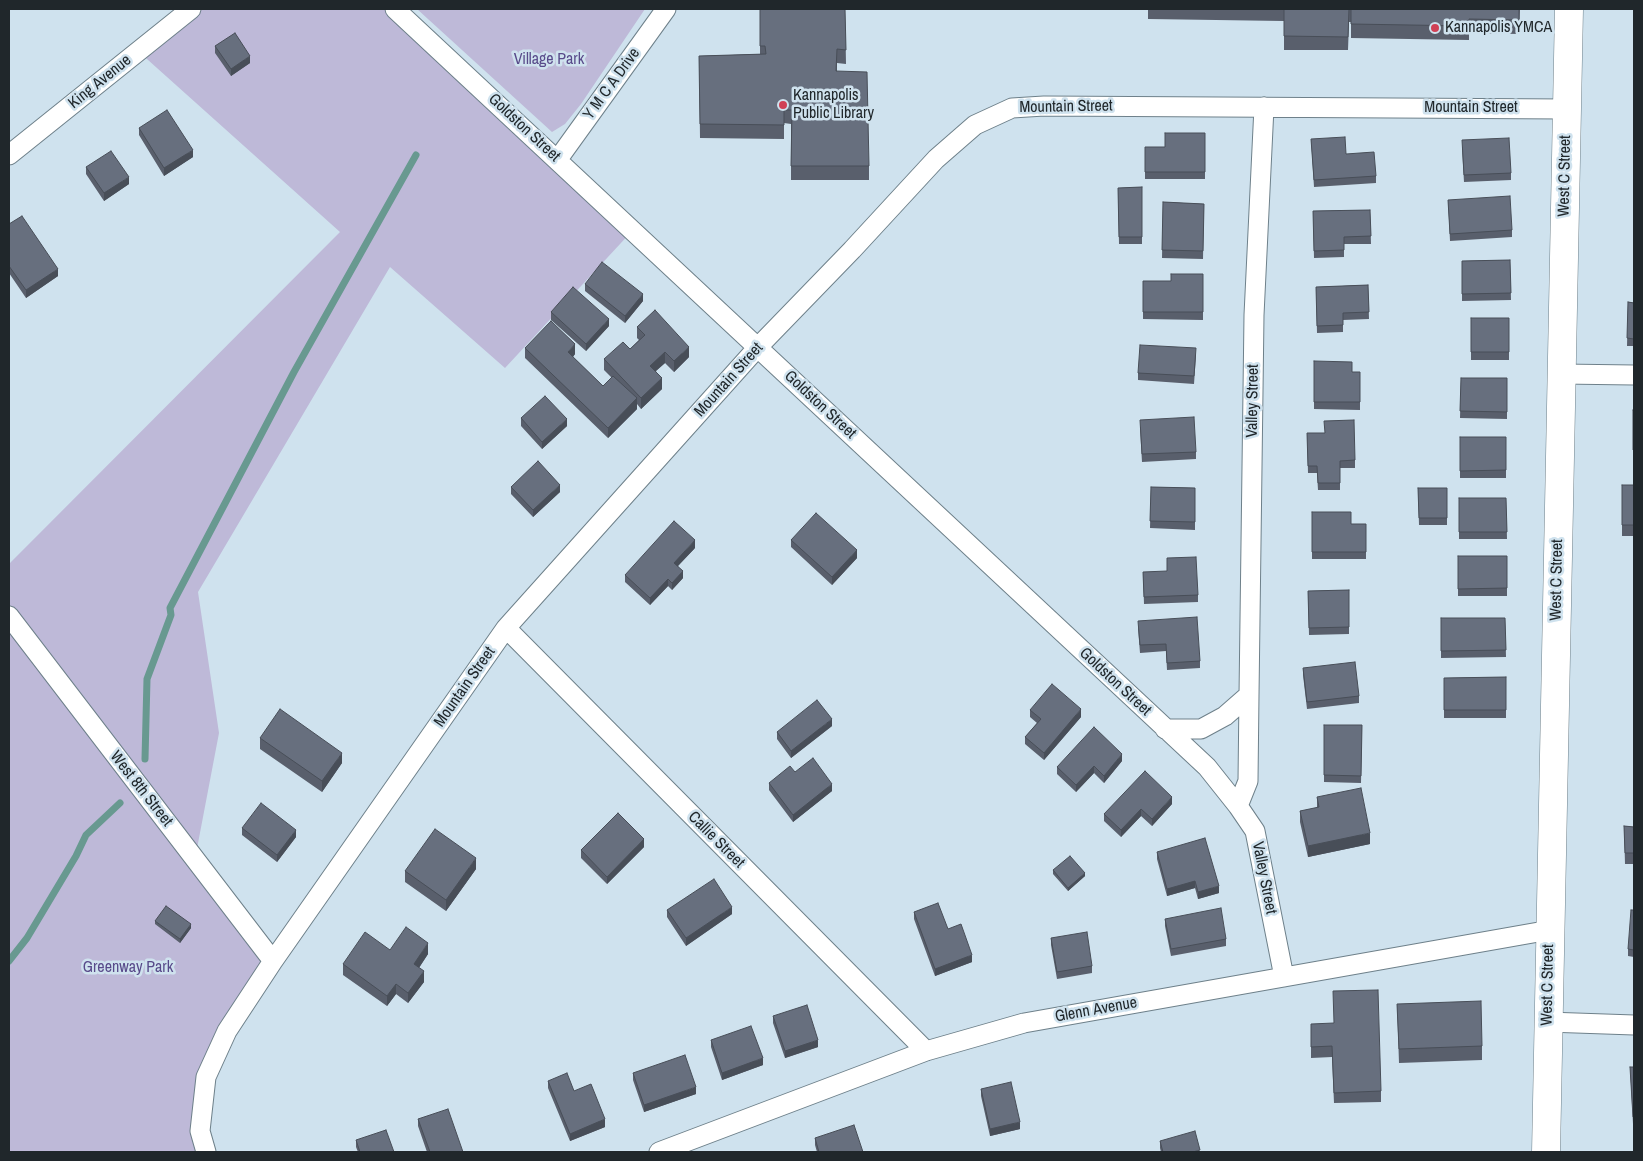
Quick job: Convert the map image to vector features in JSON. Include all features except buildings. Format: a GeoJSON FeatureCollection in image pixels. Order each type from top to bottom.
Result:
{"type":"FeatureCollection","features":[{"type":"Feature","properties":{"kind":"main road","name":"West C Street"},"geometry":{"type":"LineString","coordinates":[[1546,1152],[1547,1022],[1569,9]]}},
{"type":"Feature","properties":{"kind":"street","name":"King Avenue"},"geometry":{"type":"LineString","coordinates":[[9,155],[191,9]]}},
{"type":"Feature","properties":{"kind":"street","name":"Goldston Street"},"geometry":{"type":"LineString","coordinates":[[395,9],[558,159],[1206,767],[1238,806]]}},
{"type":"Feature","properties":{"kind":"street","name":"Y M C A Drive"},"geometry":{"type":"LineString","coordinates":[[558,159],[666,9]]}},
{"type":"Feature","properties":{"kind":"street","name":"Mountain Street"},"geometry":{"type":"LineString","coordinates":[[206,1152],[200,1131],[206,1077],[227,1032],[273,961],[506,628],[758,347],[852,250],[936,159],[976,125],[1012,108],[1044,106],[1567,109]]}},
{"type":"Feature","properties":{"kind":"street","name":"Valley Street"},"geometry":{"type":"LineString","coordinates":[[1264,107],[1254,314],[1248,780],[1238,806],[1255,831],[1284,977]]}},
{"type":"Feature","properties":{"kind":"street"},"geometry":{"type":"LineString","coordinates":[[1561,374],[1634,374]]}},
{"type":"Feature","properties":{"kind":"street","name":"West 8th Street"},"geometry":{"type":"LineString","coordinates":[[9,616],[273,961]]}},
{"type":"Feature","properties":{"kind":"street","name":"Callie Street"},"geometry":{"type":"LineString","coordinates":[[506,628],[926,1051]]}},
{"type":"Feature","properties":{"kind":"street"},"geometry":{"type":"LineString","coordinates":[[1165,729],[1201,729],[1225,716],[1249,696]]}},
{"type":"Feature","properties":{"kind":"street","name":"Glenn Avenue"},"geometry":{"type":"LineString","coordinates":[[659,1152],[926,1051],[1024,1023],[1550,930]]}},
{"type":"Feature","properties":{"kind":"street"},"geometry":{"type":"LineString","coordinates":[[1547,1022],[1634,1025]]}},
{"type":"Feature","properties":{"kind":"green space","name":"Greenway Park"},"geometry":{"type":"Polygon","coordinates":[[[191,9],[395,9],[633,230],[505,368],[390,267],[198,592],[219,733],[195,859],[273,961],[221,1045],[200,1131],[206,1152],[9,1152],[9,564],[340,232],[138,51],[191,9]]]}},
{"type":"Feature","properties":{"kind":"green space","name":"Village Park"},"geometry":{"type":"Polygon","coordinates":[[[417,9],[645,9],[581,104],[565,124],[552,132],[417,9]]]}},
{"type":"Feature","properties":{"kind":"waterway"},"geometry":{"type":"LineString","coordinates":[[145,759],[147,679],[171,615],[170,608],[294,372],[416,155]]}},
{"type":"Feature","properties":{"kind":"waterway"},"geometry":{"type":"LineString","coordinates":[[9,961],[27,938],[76,856],[86,835],[120,803]]}},
{"type":"Feature","properties":{"kind":"place","name":"Kannapolis YMCA"},"geometry":{"type":"Point","coordinates":[1435,28]}},
{"type":"Feature","properties":{"kind":"place","name":"Kannapolis Public Library"},"geometry":{"type":"Point","coordinates":[783,105]}}]}
